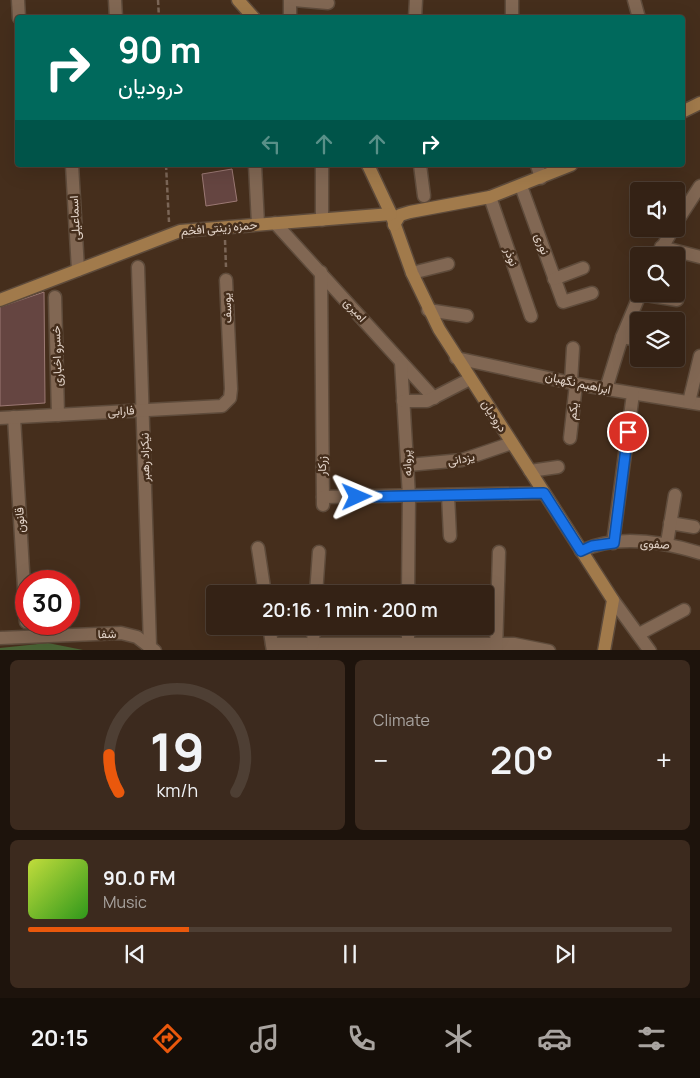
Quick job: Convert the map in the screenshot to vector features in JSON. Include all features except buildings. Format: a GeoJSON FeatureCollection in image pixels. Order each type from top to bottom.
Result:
{"type":"FeatureCollection","features":[{"type":"Feature","properties":{"kind":"main road"},"geometry":{"type":"LineString","coordinates":[[238,0],[251,15]]}},
{"type":"Feature","properties":{"kind":"main road"},"geometry":{"type":"LineString","coordinates":[[685,110],[700,103]]}},
{"type":"Feature","properties":{"kind":"main road","name":"درودیان"},"geometry":{"type":"LineString","coordinates":[[369,167],[428,310],[456,358],[613,600]]}},
{"type":"Feature","properties":{"kind":"main road"},"geometry":{"type":"LineString","coordinates":[[392,220],[410,212],[490,197],[566,167]]}},
{"type":"Feature","properties":{"kind":"main road","name":"حمزه زینتی افخم"},"geometry":{"type":"LineString","coordinates":[[0,300],[169,233],[225,226],[322,220],[392,220]]}},
{"type":"Feature","properties":{"kind":"main road"},"geometry":{"type":"LineString","coordinates":[[604,650],[613,600]]}},
{"type":"Feature","properties":{"kind":"street"},"geometry":{"type":"LineString","coordinates":[[18,0],[19,15]]}},
{"type":"Feature","properties":{"kind":"street"},"geometry":{"type":"LineString","coordinates":[[115,0],[116,15]]}},
{"type":"Feature","properties":{"kind":"street"},"geometry":{"type":"LineString","coordinates":[[290,0],[290,15]]}},
{"type":"Feature","properties":{"kind":"street"},"geometry":{"type":"LineString","coordinates":[[294,0],[328,3]]}},
{"type":"Feature","properties":{"kind":"street"},"geometry":{"type":"LineString","coordinates":[[415,15],[416,0]]}},
{"type":"Feature","properties":{"kind":"street"},"geometry":{"type":"LineString","coordinates":[[512,0],[512,15]]}},
{"type":"Feature","properties":{"kind":"street"},"geometry":{"type":"LineString","coordinates":[[634,0],[638,15]]}},
{"type":"Feature","properties":{"kind":"street","name":"اسماعیلی"},"geometry":{"type":"LineString","coordinates":[[72,167],[78,270]]}},
{"type":"Feature","properties":{"kind":"street"},"geometry":{"type":"LineString","coordinates":[[255,167],[258,224]]}},
{"type":"Feature","properties":{"kind":"street"},"geometry":{"type":"LineString","coordinates":[[322,167],[322,220]]}},
{"type":"Feature","properties":{"kind":"street"},"geometry":{"type":"LineString","coordinates":[[420,167],[424,196]]}},
{"type":"Feature","properties":{"kind":"street"},"geometry":{"type":"LineString","coordinates":[[538,167],[541,178]]}},
{"type":"Feature","properties":{"kind":"street","name":"نوری"},"geometry":{"type":"LineString","coordinates":[[521,186],[563,302],[592,293]]}},
{"type":"Feature","properties":{"kind":"street"},"geometry":{"type":"LineString","coordinates":[[685,209],[700,186]]}},
{"type":"Feature","properties":{"kind":"street","name":"نوذر"},"geometry":{"type":"LineString","coordinates":[[490,197],[531,316]]}},
{"type":"Feature","properties":{"kind":"street","name":"امیری"},"geometry":{"type":"LineString","coordinates":[[275,223],[434,398]]}},
{"type":"Feature","properties":{"kind":"street"},"geometry":{"type":"LineString","coordinates":[[685,255],[700,257]]}},
{"type":"Feature","properties":{"kind":"street"},"geometry":{"type":"LineString","coordinates":[[412,273],[448,264]]}},
{"type":"Feature","properties":{"kind":"street","name":"نیکزاد رهبر"},"geometry":{"type":"LineString","coordinates":[[138,267],[152,648]]}},
{"type":"Feature","properties":{"kind":"street"},"geometry":{"type":"LineString","coordinates":[[554,279],[583,268]]}},
{"type":"Feature","properties":{"kind":"street","name":"زرکار"},"geometry":{"type":"LineString","coordinates":[[321,272],[323,501],[409,496],[544,493]]}},
{"type":"Feature","properties":{"kind":"street","name":"یوسف"},"geometry":{"type":"LineString","coordinates":[[226,280],[231,389]]}},
{"type":"Feature","properties":{"kind":"street","name":"خسرو اخباری"},"geometry":{"type":"LineString","coordinates":[[55,297],[58,415]]}},
{"type":"Feature","properties":{"kind":"street"},"geometry":{"type":"LineString","coordinates":[[606,389],[622,337],[637,302]]}},
{"type":"Feature","properties":{"kind":"street"},"geometry":{"type":"LineString","coordinates":[[428,310],[467,316]]}},
{"type":"Feature","properties":{"kind":"street"},"geometry":{"type":"LineString","coordinates":[[622,337],[630,338]]}},
{"type":"Feature","properties":{"kind":"street","name":"یکم"},"geometry":{"type":"LineString","coordinates":[[570,438],[574,383],[573,348]]}},
{"type":"Feature","properties":{"kind":"street"},"geometry":{"type":"LineString","coordinates":[[694,403],[700,356]]}},
{"type":"Feature","properties":{"kind":"street","name":"ابراهیم نگهبان"},"geometry":{"type":"LineString","coordinates":[[456,358],[574,383],[694,403]]}},
{"type":"Feature","properties":{"kind":"street","name":"پروانه"},"geometry":{"type":"LineString","coordinates":[[401,362],[409,496],[408,585]]}},
{"type":"Feature","properties":{"kind":"street"},"geometry":{"type":"LineString","coordinates":[[403,402],[421,402],[434,398],[470,379]]}},
{"type":"Feature","properties":{"kind":"street","name":"فارابی"},"geometry":{"type":"LineString","coordinates":[[0,418],[222,406],[230,398],[231,389]]}},
{"type":"Feature","properties":{"kind":"street"},"geometry":{"type":"LineString","coordinates":[[614,543],[633,394]]}},
{"type":"Feature","properties":{"kind":"street","name":"قانون"},"geometry":{"type":"LineString","coordinates":[[14,417],[23,570]]}},
{"type":"Feature","properties":{"kind":"street","name":"یزدانی"},"geometry":{"type":"LineString","coordinates":[[408,465],[462,460],[512,443]]}},
{"type":"Feature","properties":{"kind":"street"},"geometry":{"type":"LineString","coordinates":[[530,471],[558,467]]}},
{"type":"Feature","properties":{"kind":"street"},"geometry":{"type":"LineString","coordinates":[[448,495],[450,536]]}},
{"type":"Feature","properties":{"kind":"street"},"geometry":{"type":"LineString","coordinates":[[667,543],[675,495]]}},
{"type":"Feature","properties":{"kind":"street"},"geometry":{"type":"LineString","coordinates":[[670,523],[694,527]]}},
{"type":"Feature","properties":{"kind":"street","name":"صفوی"},"geometry":{"type":"LineString","coordinates":[[581,551],[592,546],[614,543],[667,543],[700,553]]}},
{"type":"Feature","properties":{"kind":"street"},"geometry":{"type":"LineString","coordinates":[[258,548],[264,585]]}},
{"type":"Feature","properties":{"kind":"street"},"geometry":{"type":"LineString","coordinates":[[317,585],[319,552]]}},
{"type":"Feature","properties":{"kind":"street"},"geometry":{"type":"LineString","coordinates":[[496,647],[499,552]]}},
{"type":"Feature","properties":{"kind":"street","name":"درودیان"},"geometry":{"type":"LineString","coordinates":[[613,600],[650,650]]}},
{"type":"Feature","properties":{"kind":"street"},"geometry":{"type":"LineString","coordinates":[[639,634],[684,610]]}},
{"type":"Feature","properties":{"kind":"street","name":"شفا"},"geometry":{"type":"LineString","coordinates":[[80,630],[121,633],[137,637],[152,648]]}},
{"type":"Feature","properties":{"kind":"street","name":"شفا"},"geometry":{"type":"LineString","coordinates":[[0,638],[15,632]]}},
{"type":"Feature","properties":{"kind":"street"},"geometry":{"type":"LineString","coordinates":[[270,635],[272,648],[313,644],[408,647],[532,646],[549,650]]}},
{"type":"Feature","properties":{"kind":"street"},"geometry":{"type":"LineString","coordinates":[[313,644],[314,635]]}},
{"type":"Feature","properties":{"kind":"path"},"geometry":{"type":"LineString","coordinates":[[158,0],[159,15]]}},
{"type":"Feature","properties":{"kind":"path"},"geometry":{"type":"LineString","coordinates":[[166,167],[169,233]]}},
{"type":"Feature","properties":{"kind":"path","name":"یوسف"},"geometry":{"type":"LineString","coordinates":[[225,226],[226,280]]}},
{"type":"Feature","properties":{"kind":"green space"},"geometry":{"type":"Polygon","coordinates":[[[48,643],[83,650],[0,650],[0,648],[48,643]]]}},
{"type":"Feature","properties":{"kind":"route"},"geometry":{"type":"LineString","coordinates":[[357,497],[544,493],[581,551],[592,546],[614,543],[628,432]]}}]}
